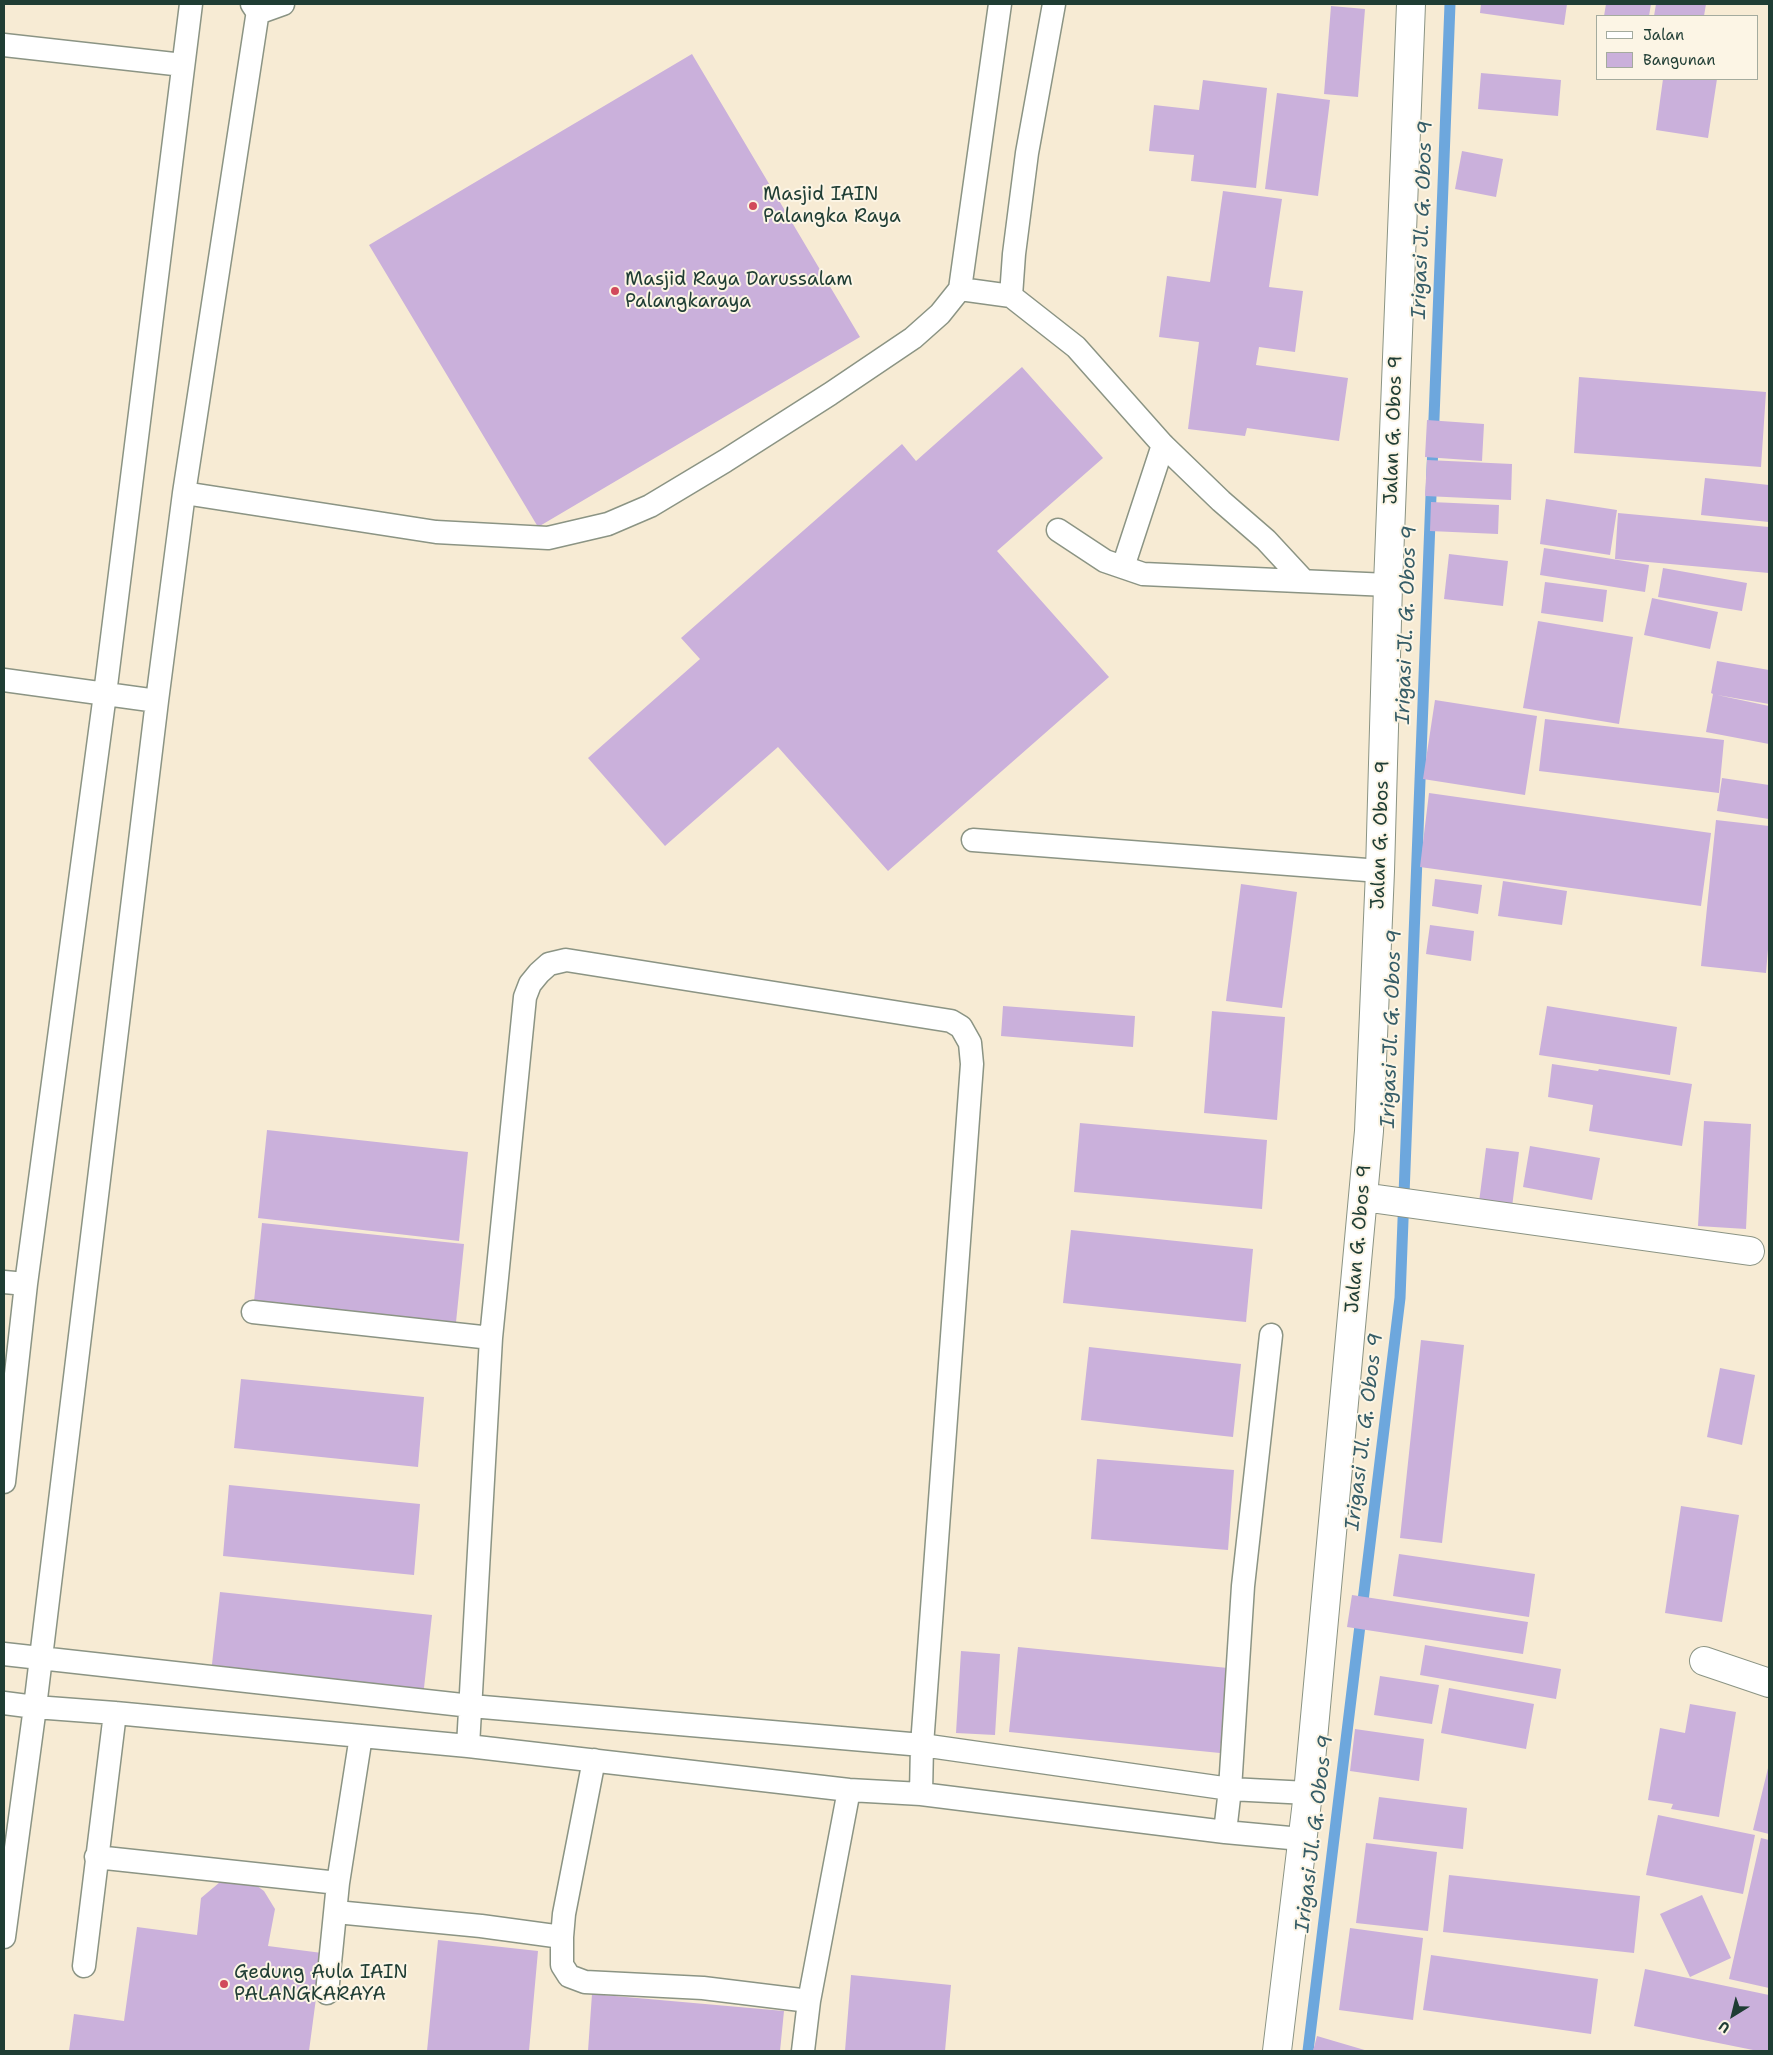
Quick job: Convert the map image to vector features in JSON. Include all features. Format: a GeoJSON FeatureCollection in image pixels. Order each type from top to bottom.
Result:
{"type":"FeatureCollection","features":[{"type":"Feature","properties":{"kind":"street","name":"Jalan G. Obos 9"},"geometry":{"type":"LineString","coordinates":[[1277,2051],[1308,1793],[1369,1131],[1411,4]]}},
{"type":"Feature","properties":{"kind":"street"},"geometry":{"type":"LineString","coordinates":[[1362,1197],[1750,1252]]}},
{"type":"Feature","properties":{"kind":"street"},"geometry":{"type":"LineString","coordinates":[[1704,1661],[1769,1683]]}},
{"type":"Feature","properties":{"kind":"lane"},"geometry":{"type":"LineString","coordinates":[[4,1482],[26,1284],[105,694],[191,4]]}},
{"type":"Feature","properties":{"kind":"lane"},"geometry":{"type":"LineString","coordinates":[[4,1937],[35,1707],[184,493],[256,7],[283,4]]}},
{"type":"Feature","properties":{"kind":"lane"},"geometry":{"type":"LineString","coordinates":[[184,493],[436,532],[548,538],[608,524],[650,506],[822,400],[914,338],[940,314],[960,289],[1000,4]]}},
{"type":"Feature","properties":{"kind":"lane"},"geometry":{"type":"LineString","coordinates":[[1011,296],[1014,254],[1027,153],[1054,4]]}},
{"type":"Feature","properties":{"kind":"lane"},"geometry":{"type":"LineString","coordinates":[[4,45],[183,65]]}},
{"type":"Feature","properties":{"kind":"lane"},"geometry":{"type":"LineString","coordinates":[[960,289],[1011,296],[1076,347],[1163,445],[1221,501],[1266,540],[1304,581]]}},
{"type":"Feature","properties":{"kind":"lane"},"geometry":{"type":"LineString","coordinates":[[1123,567],[1163,445]]}},
{"type":"Feature","properties":{"kind":"lane"},"geometry":{"type":"LineString","coordinates":[[1058,530],[1105,562],[1143,574],[1388,585]]}},
{"type":"Feature","properties":{"kind":"lane"},"geometry":{"type":"LineString","coordinates":[[4,680],[157,701]]}},
{"type":"Feature","properties":{"kind":"lane"},"geometry":{"type":"LineString","coordinates":[[973,840],[1380,871]]}},
{"type":"Feature","properties":{"kind":"lane"},"geometry":{"type":"LineString","coordinates":[[468,1746],[491,1338],[525,997],[530,984],[539,973],[550,964],[566,960],[951,1021],[961,1028],[970,1043],[972,1064],[922,1744],[921,1794]]}},
{"type":"Feature","properties":{"kind":"lane"},"geometry":{"type":"LineString","coordinates":[[4,1282],[26,1284]]}},
{"type":"Feature","properties":{"kind":"lane"},"geometry":{"type":"LineString","coordinates":[[253,1312],[491,1338]]}},
{"type":"Feature","properties":{"kind":"lane"},"geometry":{"type":"LineString","coordinates":[[1225,1832],[1230,1789],[1243,1586],[1271,1335]]}},
{"type":"Feature","properties":{"kind":"lane"},"geometry":{"type":"LineString","coordinates":[[4,1654],[471,1706],[922,1744],[1230,1789],[1308,1793]]}},
{"type":"Feature","properties":{"kind":"lane"},"geometry":{"type":"LineString","coordinates":[[4,1703],[468,1746],[849,1790],[921,1794],[1225,1832],[1301,1839]]}},
{"type":"Feature","properties":{"kind":"lane"},"geometry":{"type":"LineString","coordinates":[[84,1966],[115,1713]]}},
{"type":"Feature","properties":{"kind":"lane"},"geometry":{"type":"LineString","coordinates":[[327,1993],[338,1883],[361,1736]]}},
{"type":"Feature","properties":{"kind":"lane"},"geometry":{"type":"LineString","coordinates":[[594,1760],[564,1914],[562,1965],[569,1976],[585,1982],[703,1988],[809,2001]]}},
{"type":"Feature","properties":{"kind":"lane"},"geometry":{"type":"LineString","coordinates":[[803,2051],[809,2001],[849,1790]]}},
{"type":"Feature","properties":{"kind":"lane"},"geometry":{"type":"LineString","coordinates":[[96,1857],[338,1883]]}},
{"type":"Feature","properties":{"kind":"lane"},"geometry":{"type":"LineString","coordinates":[[336,1912],[481,1926],[562,1937]]}},
{"type":"Feature","properties":{"kind":"building"},"geometry":{"type":"Polygon","coordinates":[[[1481,4],[1567,4],[1564,25],[1480,13],[1481,4]]]}},
{"type":"Feature","properties":{"kind":"building"},"geometry":{"type":"Polygon","coordinates":[[[1606,4],[1651,4],[1649,15],[1604,15],[1606,4]]]}},
{"type":"Feature","properties":{"kind":"building"},"geometry":{"type":"Polygon","coordinates":[[[1656,4],[1706,4],[1704,15],[1654,15],[1656,4]]]}},
{"type":"Feature","properties":{"kind":"building"},"geometry":{"type":"Polygon","coordinates":[[[1331,6],[1365,9],[1358,97],[1324,94],[1331,6]]]}},
{"type":"Feature","properties":{"kind":"building","name":"Masjid Raya Darussalam Palangkaraya"},"geometry":{"type":"Polygon","coordinates":[[[692,54],[860,337],[538,527],[369,245],[692,54]]]}},
{"type":"Feature","properties":{"kind":"building"},"geometry":{"type":"Polygon","coordinates":[[[1481,73],[1561,80],[1558,116],[1478,109],[1481,73]]]}},
{"type":"Feature","properties":{"kind":"building"},"geometry":{"type":"Polygon","coordinates":[[[1203,80],[1267,88],[1256,188],[1191,181],[1194,155],[1149,151],[1154,105],[1199,110],[1203,80]]]}},
{"type":"Feature","properties":{"kind":"building"},"geometry":{"type":"Polygon","coordinates":[[[1663,80],[1717,80],[1708,138],[1656,130],[1663,80]]]}},
{"type":"Feature","properties":{"kind":"building"},"geometry":{"type":"Polygon","coordinates":[[[1277,93],[1330,100],[1318,196],[1265,189],[1277,93]]]}},
{"type":"Feature","properties":{"kind":"building"},"geometry":{"type":"Polygon","coordinates":[[[1462,151],[1503,159],[1496,197],[1455,189],[1462,151]]]}},
{"type":"Feature","properties":{"kind":"building"},"geometry":{"type":"Polygon","coordinates":[[[1223,191],[1282,199],[1269,287],[1303,291],[1295,352],[1259,347],[1256,365],[1348,378],[1339,441],[1247,428],[1245,436],[1188,429],[1199,342],[1159,337],[1167,276],[1210,282],[1223,191]]]}},
{"type":"Feature","properties":{"kind":"building"},"geometry":{"type":"Polygon","coordinates":[[[1022,367],[1103,458],[997,551],[1109,677],[888,871],[778,747],[665,846],[588,758],[700,659],[681,638],[902,444],[916,461],[1022,367]]]}},
{"type":"Feature","properties":{"kind":"building"},"geometry":{"type":"Polygon","coordinates":[[[1579,377],[1766,392],[1761,467],[1574,453],[1579,377]]]}},
{"type":"Feature","properties":{"kind":"building"},"geometry":{"type":"Polygon","coordinates":[[[1427,420],[1484,424],[1482,461],[1425,457],[1427,420]]]}},
{"type":"Feature","properties":{"kind":"building"},"geometry":{"type":"Polygon","coordinates":[[[1427,460],[1512,464],[1511,500],[1425,496],[1427,460]]]}},
{"type":"Feature","properties":{"kind":"building"},"geometry":{"type":"Polygon","coordinates":[[[1705,478],[1769,485],[1769,522],[1701,515],[1705,478]]]}},
{"type":"Feature","properties":{"kind":"building"},"geometry":{"type":"Polygon","coordinates":[[[1546,499],[1617,510],[1610,555],[1540,544],[1546,499]]]}},
{"type":"Feature","properties":{"kind":"building"},"geometry":{"type":"Polygon","coordinates":[[[1431,502],[1499,505],[1498,534],[1430,531],[1431,502]]]}},
{"type":"Feature","properties":{"kind":"building"},"geometry":{"type":"Polygon","coordinates":[[[1618,513],[1769,527],[1769,573],[1615,559],[1618,513]]]}},
{"type":"Feature","properties":{"kind":"building"},"geometry":{"type":"Polygon","coordinates":[[[1544,548],[1649,565],[1645,592],[1540,575],[1544,548]]]}},
{"type":"Feature","properties":{"kind":"building"},"geometry":{"type":"Polygon","coordinates":[[[1449,554],[1508,561],[1503,606],[1444,599],[1449,554]]]}},
{"type":"Feature","properties":{"kind":"building"},"geometry":{"type":"Polygon","coordinates":[[[1663,568],[1747,583],[1742,611],[1658,597],[1663,568]]]}},
{"type":"Feature","properties":{"kind":"building"},"geometry":{"type":"Polygon","coordinates":[[[1545,582],[1607,590],[1603,622],[1541,613],[1545,582]]]}},
{"type":"Feature","properties":{"kind":"building"},"geometry":{"type":"Polygon","coordinates":[[[1652,598],[1718,612],[1710,649],[1644,635],[1652,598]]]}},
{"type":"Feature","properties":{"kind":"building"},"geometry":{"type":"Polygon","coordinates":[[[1538,621],[1633,637],[1619,724],[1523,708],[1538,621]]]}},
{"type":"Feature","properties":{"kind":"building"},"geometry":{"type":"Polygon","coordinates":[[[1717,661],[1769,670],[1769,704],[1717,695],[1769,706],[1769,744],[1706,732],[1717,661]]]}},
{"type":"Feature","properties":{"kind":"building"},"geometry":{"type":"Polygon","coordinates":[[[1435,700],[1537,716],[1525,795],[1423,779],[1435,700]]]}},
{"type":"Feature","properties":{"kind":"building"},"geometry":{"type":"Polygon","coordinates":[[[1545,719],[1724,740],[1719,793],[1539,771],[1545,719]]]}},
{"type":"Feature","properties":{"kind":"building"},"geometry":{"type":"Polygon","coordinates":[[[1722,778],[1769,785],[1769,819],[1717,811],[1722,778]]]}},
{"type":"Feature","properties":{"kind":"building"},"geometry":{"type":"Polygon","coordinates":[[[1429,793],[1711,833],[1701,906],[1420,867],[1429,793]]]}},
{"type":"Feature","properties":{"kind":"building"},"geometry":{"type":"Polygon","coordinates":[[[1716,820],[1769,826],[1769,937],[1766,973],[1701,966],[1716,820]]]}},
{"type":"Feature","properties":{"kind":"building"},"geometry":{"type":"Polygon","coordinates":[[[1435,879],[1482,885],[1478,914],[1432,906],[1435,879]]]}},
{"type":"Feature","properties":{"kind":"building"},"geometry":{"type":"Polygon","coordinates":[[[1503,881],[1567,891],[1562,925],[1498,916],[1503,881]]]}},
{"type":"Feature","properties":{"kind":"building"},"geometry":{"type":"Polygon","coordinates":[[[1241,884],[1297,892],[1282,1008],[1226,1001],[1241,884]]]}},
{"type":"Feature","properties":{"kind":"building"},"geometry":{"type":"Polygon","coordinates":[[[1430,925],[1474,931],[1471,961],[1426,954],[1430,925]]]}},
{"type":"Feature","properties":{"kind":"building"},"geometry":{"type":"Polygon","coordinates":[[[1003,1006],[1135,1016],[1133,1047],[1001,1036],[1003,1006]]]}},
{"type":"Feature","properties":{"kind":"building"},"geometry":{"type":"Polygon","coordinates":[[[1547,1006],[1677,1027],[1670,1075],[1539,1055],[1547,1006]]]}},
{"type":"Feature","properties":{"kind":"building"},"geometry":{"type":"Polygon","coordinates":[[[1212,1011],[1285,1017],[1277,1120],[1204,1113],[1212,1011]]]}},
{"type":"Feature","properties":{"kind":"building"},"geometry":{"type":"Polygon","coordinates":[[[1552,1064],[1598,1071],[1599,1069],[1692,1084],[1682,1146],[1589,1131],[1593,1105],[1548,1097],[1552,1064]]]}},
{"type":"Feature","properties":{"kind":"building"},"geometry":{"type":"Polygon","coordinates":[[[1704,1121],[1751,1124],[1746,1229],[1698,1226],[1704,1121]]]}},
{"type":"Feature","properties":{"kind":"building"},"geometry":{"type":"Polygon","coordinates":[[[1080,1123],[1267,1140],[1262,1209],[1074,1192],[1080,1123]]]}},
{"type":"Feature","properties":{"kind":"building"},"geometry":{"type":"Polygon","coordinates":[[[267,1130],[468,1152],[459,1241],[258,1218],[267,1130]]]}},
{"type":"Feature","properties":{"kind":"building"},"geometry":{"type":"Polygon","coordinates":[[[1530,1146],[1600,1158],[1592,1200],[1523,1187],[1530,1146]]]}},
{"type":"Feature","properties":{"kind":"building"},"geometry":{"type":"Polygon","coordinates":[[[1486,1148],[1519,1152],[1512,1207],[1479,1202],[1486,1148]]]}},
{"type":"Feature","properties":{"kind":"building"},"geometry":{"type":"Polygon","coordinates":[[[262,1223],[464,1244],[455,1332],[253,1311],[262,1223]]]}},
{"type":"Feature","properties":{"kind":"building"},"geometry":{"type":"Polygon","coordinates":[[[1071,1230],[1253,1249],[1246,1322],[1063,1303],[1071,1230]]]}},
{"type":"Feature","properties":{"kind":"building"},"geometry":{"type":"Polygon","coordinates":[[[1421,1340],[1464,1345],[1442,1543],[1400,1538],[1421,1340]]]}},
{"type":"Feature","properties":{"kind":"building"},"geometry":{"type":"Polygon","coordinates":[[[1089,1347],[1241,1364],[1233,1437],[1081,1420],[1089,1347]]]}},
{"type":"Feature","properties":{"kind":"building"},"geometry":{"type":"Polygon","coordinates":[[[1720,1368],[1755,1375],[1742,1445],[1707,1437],[1720,1368]]]}},
{"type":"Feature","properties":{"kind":"building"},"geometry":{"type":"Polygon","coordinates":[[[241,1379],[424,1397],[418,1467],[234,1448],[241,1379]]]}},
{"type":"Feature","properties":{"kind":"building"},"geometry":{"type":"Polygon","coordinates":[[[1097,1459],[1234,1470],[1228,1550],[1091,1539],[1097,1459]]]}},
{"type":"Feature","properties":{"kind":"building"},"geometry":{"type":"Polygon","coordinates":[[[229,1485],[420,1504],[414,1575],[223,1556],[229,1485]]]}},
{"type":"Feature","properties":{"kind":"building"},"geometry":{"type":"Polygon","coordinates":[[[1681,1506],[1739,1515],[1722,1622],[1665,1613],[1681,1506]]]}},
{"type":"Feature","properties":{"kind":"building"},"geometry":{"type":"Polygon","coordinates":[[[1399,1554],[1535,1574],[1529,1617],[1393,1596],[1399,1554]]]}},
{"type":"Feature","properties":{"kind":"building"},"geometry":{"type":"Polygon","coordinates":[[[220,1592],[432,1615],[423,1697],[211,1673],[220,1592]]]}},
{"type":"Feature","properties":{"kind":"building"},"geometry":{"type":"Polygon","coordinates":[[[1352,1595],[1528,1622],[1523,1654],[1347,1627],[1352,1595]]]}},
{"type":"Feature","properties":{"kind":"building"},"geometry":{"type":"Polygon","coordinates":[[[1425,1645],[1561,1669],[1556,1699],[1420,1675],[1425,1645]]]}},
{"type":"Feature","properties":{"kind":"building"},"geometry":{"type":"Polygon","coordinates":[[[1018,1647],[1228,1668],[1220,1753],[1009,1732],[1018,1647]]]}},
{"type":"Feature","properties":{"kind":"building"},"geometry":{"type":"Polygon","coordinates":[[[961,1651],[1000,1654],[995,1735],[956,1733],[961,1651]]]}},
{"type":"Feature","properties":{"kind":"building"},"geometry":{"type":"Polygon","coordinates":[[[1380,1676],[1439,1685],[1432,1724],[1374,1715],[1380,1676]]]}},
{"type":"Feature","properties":{"kind":"building"},"geometry":{"type":"Polygon","coordinates":[[[1449,1688],[1534,1704],[1526,1749],[1441,1733],[1449,1688]]]}},
{"type":"Feature","properties":{"kind":"building"},"geometry":{"type":"Polygon","coordinates":[[[1690,1704],[1736,1712],[1719,1817],[1671,1809],[1673,1804],[1648,1800],[1660,1728],[1685,1733],[1690,1704]]]}},
{"type":"Feature","properties":{"kind":"building"},"geometry":{"type":"Polygon","coordinates":[[[1355,1729],[1424,1739],[1419,1781],[1350,1771],[1355,1729]]]}},
{"type":"Feature","properties":{"kind":"building"},"geometry":{"type":"Polygon","coordinates":[[[1769,1764],[1769,1834],[1753,1830],[1769,1764]]]}},
{"type":"Feature","properties":{"kind":"building"},"geometry":{"type":"Polygon","coordinates":[[[1379,1797],[1467,1808],[1463,1849],[1373,1839],[1379,1797]]]}},
{"type":"Feature","properties":{"kind":"building"},"geometry":{"type":"Polygon","coordinates":[[[1658,1815],[1755,1835],[1743,1894],[1646,1875],[1658,1815]]]}},
{"type":"Feature","properties":{"kind":"building"},"geometry":{"type":"Polygon","coordinates":[[[1761,1838],[1769,1840],[1769,1988],[1729,1979],[1761,1838]]]}},
{"type":"Feature","properties":{"kind":"building"},"geometry":{"type":"Polygon","coordinates":[[[1366,1843],[1437,1852],[1428,1931],[1356,1923],[1366,1843]]]}},
{"type":"Feature","properties":{"kind":"building"},"geometry":{"type":"Polygon","coordinates":[[[1449,1875],[1640,1896],[1634,1953],[1443,1932],[1449,1875]]]}},
{"type":"Feature","properties":{"kind":"building","name":"Gedung Aula IAIN PALANGKARAYA"},"geometry":{"type":"Polygon","coordinates":[[[226,1877],[249,1880],[264,1891],[275,1909],[268,1946],[322,1953],[309,2051],[69,2051],[74,2014],[124,2021],[137,1927],[197,1935],[201,1898],[226,1877]]]}},
{"type":"Feature","properties":{"kind":"building"},"geometry":{"type":"Polygon","coordinates":[[[1702,1895],[1731,1958],[1690,1977],[1660,1914],[1702,1895]]]}},
{"type":"Feature","properties":{"kind":"building"},"geometry":{"type":"Polygon","coordinates":[[[1350,1928],[1423,1938],[1413,2020],[1339,2010],[1350,1928]]]}},
{"type":"Feature","properties":{"kind":"building"},"geometry":{"type":"Polygon","coordinates":[[[438,1940],[538,1951],[529,2051],[427,2051],[438,1940]]]}},
{"type":"Feature","properties":{"kind":"building"},"geometry":{"type":"Polygon","coordinates":[[[1431,1955],[1598,1979],[1591,2034],[1423,2010],[1431,1955]]]}},
{"type":"Feature","properties":{"kind":"building"},"geometry":{"type":"Polygon","coordinates":[[[1645,1969],[1769,1995],[1769,2051],[1758,2051],[1634,2026],[1645,1969]]]}},
{"type":"Feature","properties":{"kind":"building"},"geometry":{"type":"Polygon","coordinates":[[[851,1975],[951,1985],[945,2051],[845,2051],[851,1975]]]}},
{"type":"Feature","properties":{"kind":"building"},"geometry":{"type":"Polygon","coordinates":[[[592,1994],[784,2011],[780,2051],[588,2051],[592,1994]]]}},
{"type":"Feature","properties":{"kind":"building"},"geometry":{"type":"Polygon","coordinates":[[[1317,2036],[1368,2051],[1313,2051],[1317,2036]]]}},
{"type":"Feature","properties":{"kind":"waterway","name":"Irigasi Jl. G. Obos 9"},"geometry":{"type":"LineString","coordinates":[[1308,2051],[1400,1298],[1450,4]]}},
{"type":"Feature","properties":{"kind":"place","name":"Masjid IAIN Palangka Raya"},"geometry":{"type":"Point","coordinates":[753,206]}},
{"type":"Feature","properties":{"kind":"place","name":"Masjid Raya Darussalam Palangkaraya"},"geometry":{"type":"Point","coordinates":[615,291]}},
{"type":"Feature","properties":{"kind":"place","name":"Gedung Aula IAIN PALANGKARAYA"},"geometry":{"type":"Point","coordinates":[224,1984]}}]}
